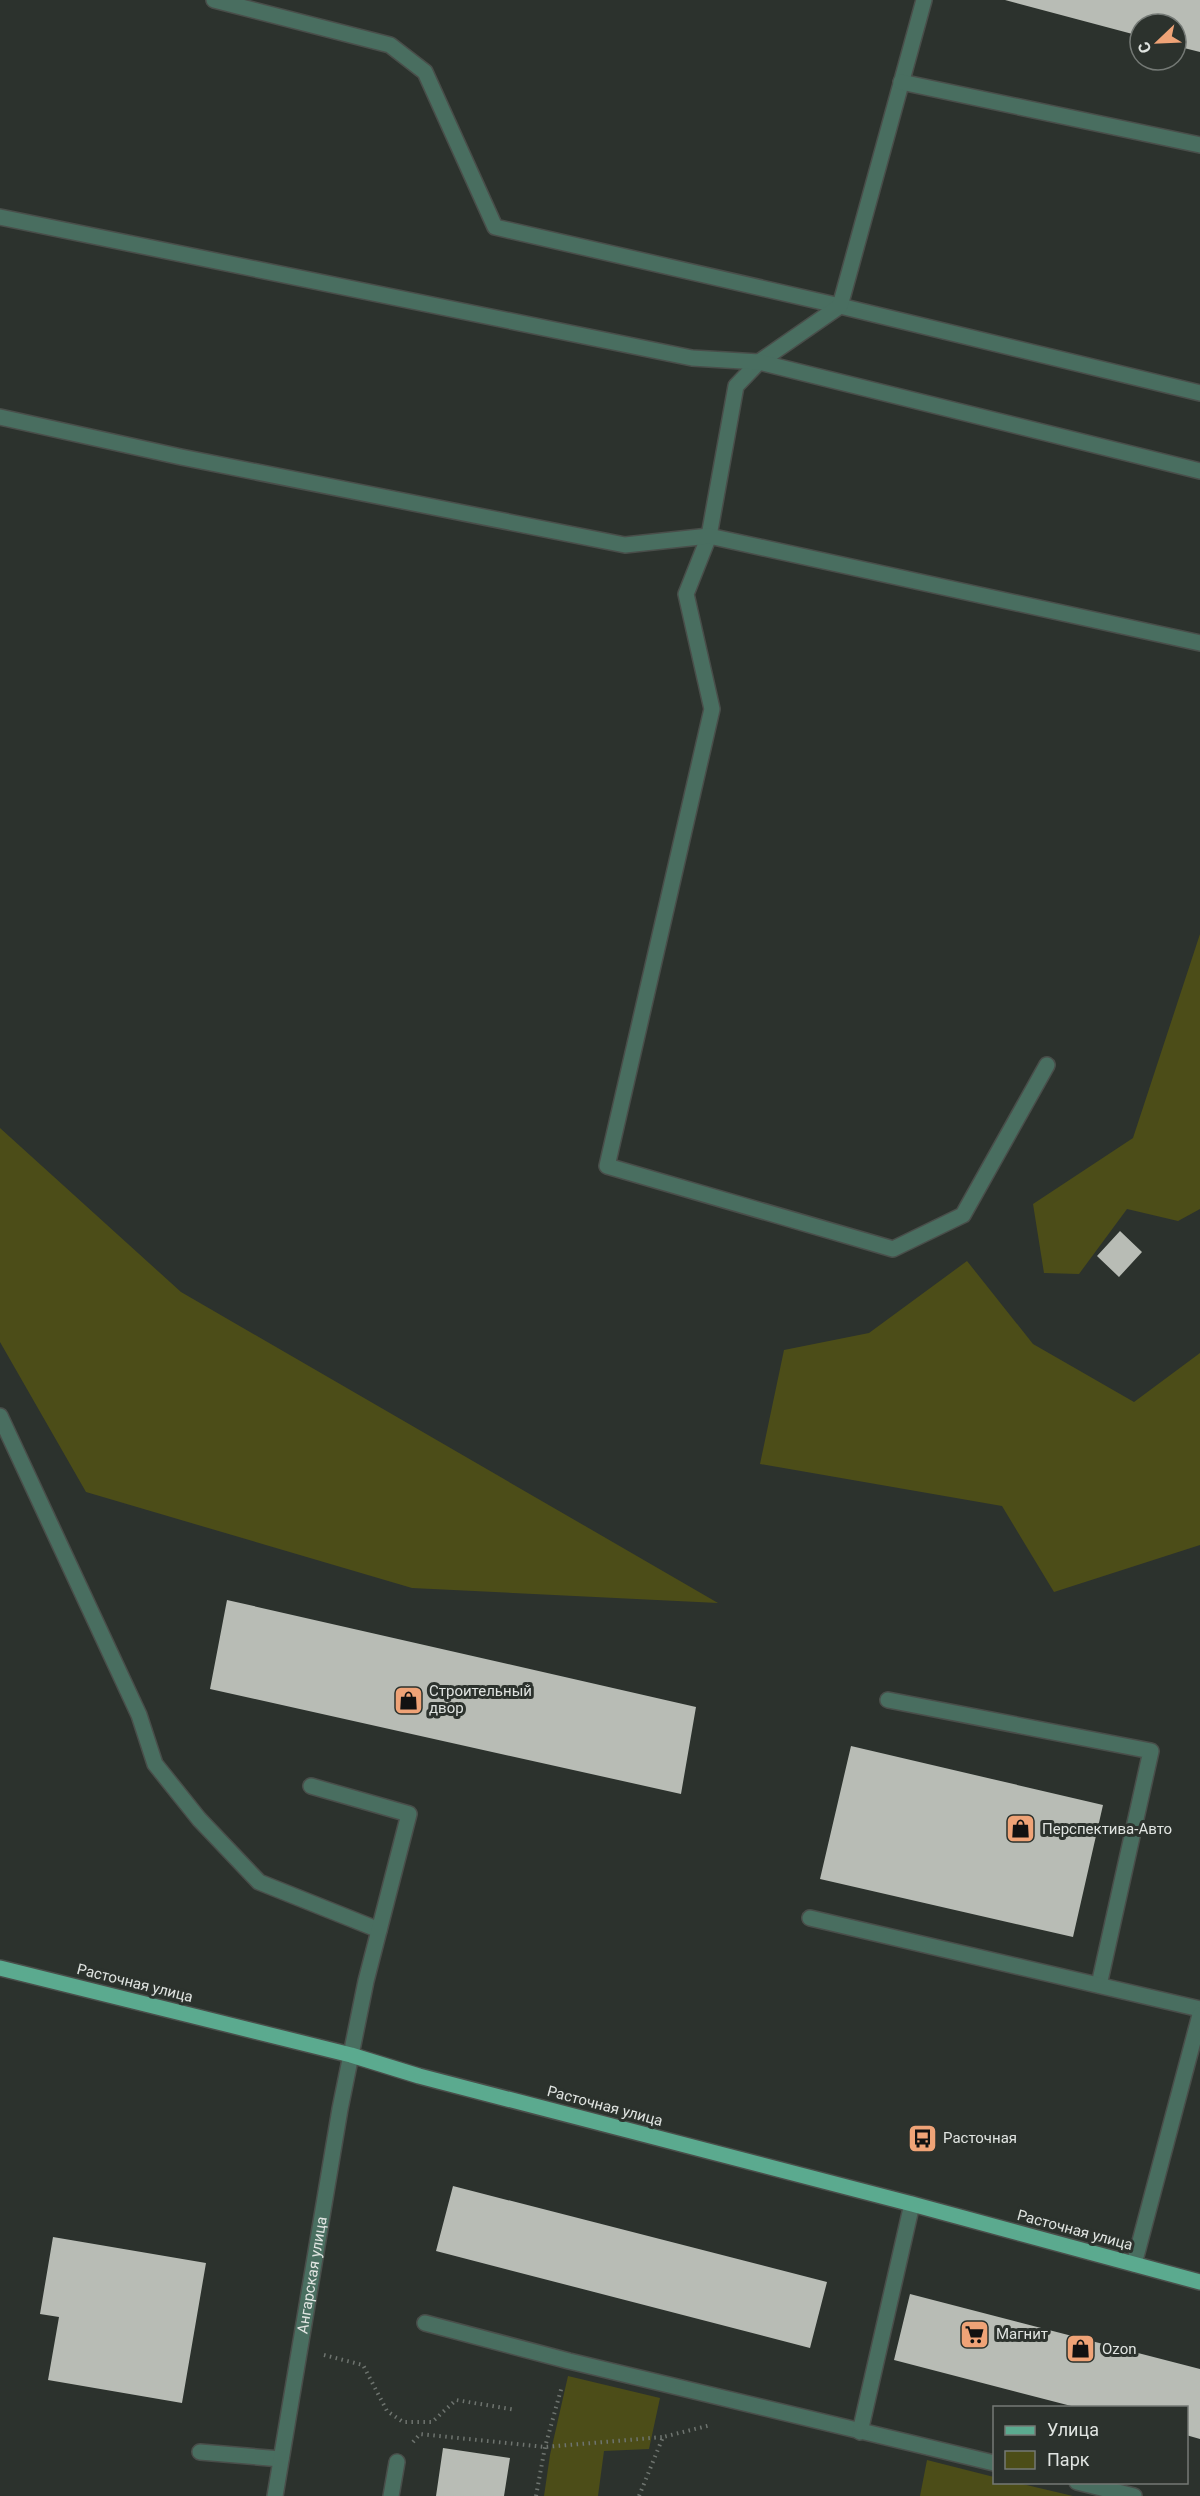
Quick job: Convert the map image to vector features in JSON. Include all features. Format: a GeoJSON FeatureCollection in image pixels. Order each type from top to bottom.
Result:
{"type":"FeatureCollection","features":[{"type":"Feature","properties":{"kind":"main road","name":"Расточная улица"},"geometry":{"type":"LineString","coordinates":[[0,1968],[351,2055],[419,2076],[912,2204],[1200,2282]]}},
{"type":"Feature","properties":{"kind":"street"},"geometry":{"type":"LineString","coordinates":[[214,0],[390,45],[425,72],[495,227],[840,306],[1200,393]]}},
{"type":"Feature","properties":{"kind":"street"},"geometry":{"type":"LineString","coordinates":[[924,0],[840,306],[759,362],[736,386],[709,537],[686,594],[712,709],[607,1166],[893,1250],[963,1215],[1047,1065]]}},
{"type":"Feature","properties":{"kind":"street"},"geometry":{"type":"LineString","coordinates":[[901,82],[1200,145]]}},
{"type":"Feature","properties":{"kind":"street"},"geometry":{"type":"LineString","coordinates":[[0,217],[692,358],[759,362],[1200,471]]}},
{"type":"Feature","properties":{"kind":"street"},"geometry":{"type":"LineString","coordinates":[[0,417],[181,457],[625,545],[709,537],[1200,643]]}},
{"type":"Feature","properties":{"kind":"street"},"geometry":{"type":"LineString","coordinates":[[0,1416],[140,1715],[155,1764],[199,1819],[259,1882],[379,1930]]}},
{"type":"Feature","properties":{"kind":"street"},"geometry":{"type":"LineString","coordinates":[[888,1700],[1151,1751],[1099,1985]]}},
{"type":"Feature","properties":{"kind":"street","name":"Ангарская улица"},"geometry":{"type":"LineString","coordinates":[[275,2496],[351,2055],[379,1930],[409,1814],[311,1786]]}},
{"type":"Feature","properties":{"kind":"street"},"geometry":{"type":"LineString","coordinates":[[810,1918],[1200,2009]]}},
{"type":"Feature","properties":{"kind":"street"},"geometry":{"type":"LineString","coordinates":[[1134,2264],[1200,2016]]}},
{"type":"Feature","properties":{"kind":"street"},"geometry":{"type":"LineString","coordinates":[[860,2432],[912,2204]]}},
{"type":"Feature","properties":{"kind":"street"},"geometry":{"type":"LineString","coordinates":[[425,2323],[569,2361],[993,2463]]}},
{"type":"Feature","properties":{"kind":"street"},"geometry":{"type":"LineString","coordinates":[[200,2452],[281,2459]]}},
{"type":"Feature","properties":{"kind":"street"},"geometry":{"type":"LineString","coordinates":[[391,2496],[397,2462]]}},
{"type":"Feature","properties":{"kind":"street"},"geometry":{"type":"LineString","coordinates":[[1085,2484],[1134,2496]]}},
{"type":"Feature","properties":{"kind":"path"},"geometry":{"type":"LineString","coordinates":[[300,2349],[363,2365],[387,2411],[403,2422],[432,2422],[456,2400],[516,2410]]}},
{"type":"Feature","properties":{"kind":"path"},"geometry":{"type":"LineString","coordinates":[[536,2496],[545,2447],[569,2361]]}},
{"type":"Feature","properties":{"kind":"path"},"geometry":{"type":"LineString","coordinates":[[397,2462],[420,2434],[545,2447],[663,2437],[716,2423]]}},
{"type":"Feature","properties":{"kind":"path"},"geometry":{"type":"LineString","coordinates":[[639,2496],[663,2437]]}},
{"type":"Feature","properties":{"kind":"green space"},"geometry":{"type":"Polygon","coordinates":[[[1200,934],[1200,1209],[1178,1221],[1127,1209],[1079,1274],[1044,1273],[1033,1204],[1133,1138],[1200,934]]]}},
{"type":"Feature","properties":{"kind":"green space"},"geometry":{"type":"Polygon","coordinates":[[[0,1128],[181,1292],[718,1603],[412,1588],[86,1492],[0,1342],[0,1128]]]}},
{"type":"Feature","properties":{"kind":"green space"},"geometry":{"type":"Polygon","coordinates":[[[967,1261],[1033,1344],[1134,1402],[1200,1353],[1200,1545],[1054,1592],[1002,1506],[760,1464],[784,1350],[869,1333],[967,1261]]]}},
{"type":"Feature","properties":{"kind":"green space"},"geometry":{"type":"Polygon","coordinates":[[[568,2376],[660,2398],[649,2449],[604,2451],[598,2496],[544,2496],[550,2455],[568,2376]]]}},
{"type":"Feature","properties":{"kind":"green space"},"geometry":{"type":"Polygon","coordinates":[[[927,2460],[993,2477],[993,2484],[1022,2484],[1073,2496],[920,2496],[927,2460]]]}},
{"type":"Feature","properties":{"kind":"building"},"geometry":{"type":"Polygon","coordinates":[[[1005,0],[1200,0],[1200,52],[1188,49],[1188,12],[1128,12],[1128,33],[1005,0]]]}},
{"type":"Feature","properties":{"kind":"building"},"geometry":{"type":"Polygon","coordinates":[[[1120,1231],[1142,1252],[1119,1277],[1097,1256],[1120,1231]]]}},
{"type":"Feature","properties":{"kind":"building"},"geometry":{"type":"Polygon","coordinates":[[[227,1600],[696,1707],[681,1794],[210,1689],[227,1600]]]}},
{"type":"Feature","properties":{"kind":"building"},"geometry":{"type":"Polygon","coordinates":[[[851,1746],[1103,1805],[1073,1937],[820,1879],[851,1746]]]}},
{"type":"Feature","properties":{"kind":"building"},"geometry":{"type":"Polygon","coordinates":[[[453,2186],[827,2282],[810,2348],[436,2251],[453,2186]]]}},
{"type":"Feature","properties":{"kind":"building"},"geometry":{"type":"Polygon","coordinates":[[[53,2237],[206,2263],[182,2403],[48,2380],[59,2317],[40,2314],[53,2237]]]}},
{"type":"Feature","properties":{"kind":"building"},"geometry":{"type":"Polygon","coordinates":[[[910,2294],[1200,2369],[1200,2439],[1188,2436],[1188,2406],[1071,2406],[894,2360],[910,2294]]]}},
{"type":"Feature","properties":{"kind":"building"},"geometry":{"type":"Polygon","coordinates":[[[443,2448],[510,2458],[504,2496],[436,2496],[443,2448]]]}},
{"type":"Feature","properties":{"kind":"place","name":"Строительный двор"},"geometry":{"type":"Point","coordinates":[408,1700]}},
{"type":"Feature","properties":{"kind":"place","name":"Перспектива-Авто"},"geometry":{"type":"Point","coordinates":[1021,1829]}},
{"type":"Feature","properties":{"kind":"place","name":"Расточная"},"geometry":{"type":"Point","coordinates":[922,2138]}},
{"type":"Feature","properties":{"kind":"place","name":"Магнит"},"geometry":{"type":"Point","coordinates":[975,2334]}},
{"type":"Feature","properties":{"kind":"place","name":"Ozon"},"geometry":{"type":"Point","coordinates":[1081,2349]}}]}
